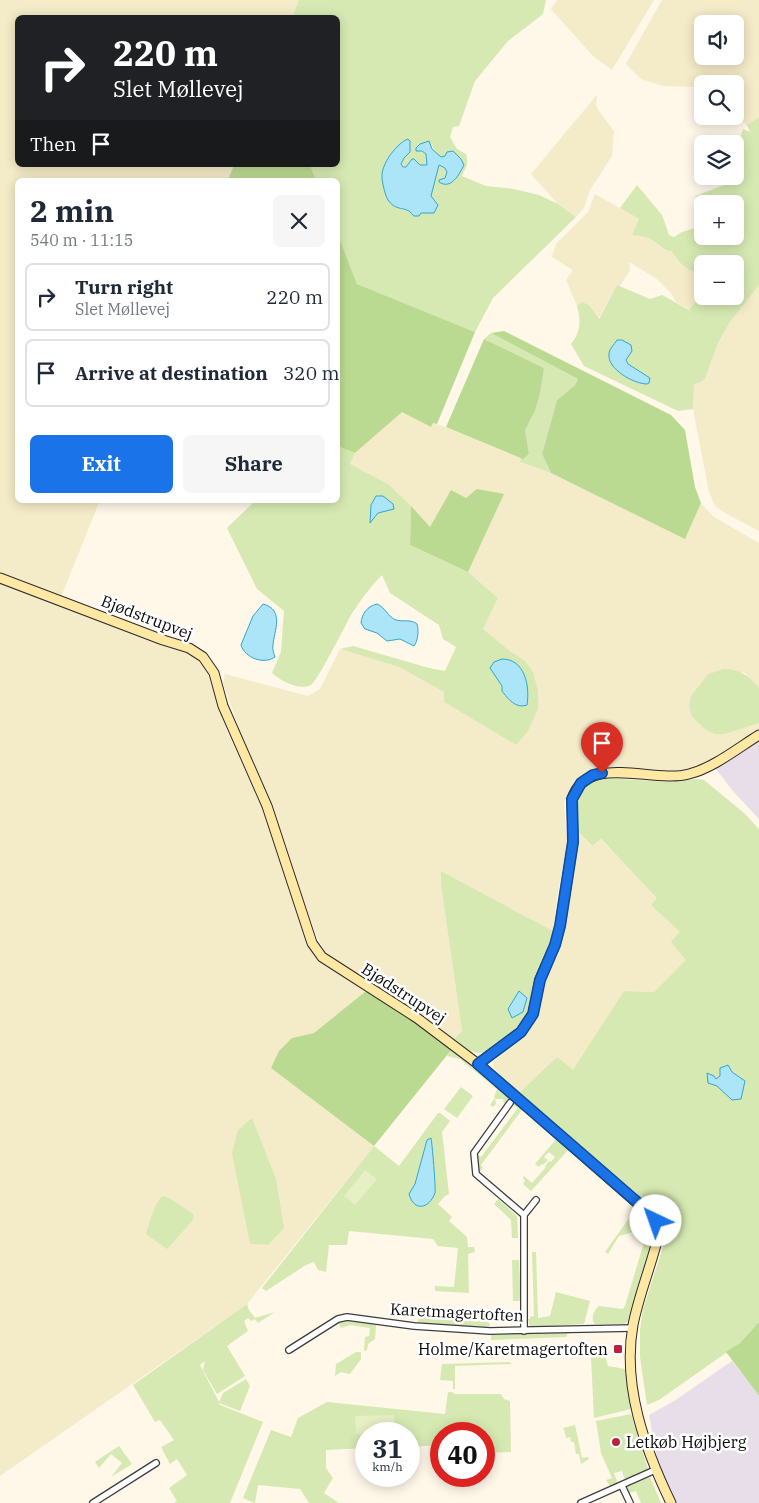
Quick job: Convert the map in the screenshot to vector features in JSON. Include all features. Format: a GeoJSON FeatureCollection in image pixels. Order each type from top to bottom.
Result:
{"type":"FeatureCollection","features":[{"type":"Feature","properties":{"kind":"street","name":"Bjødstrupvej"},"geometry":{"type":"LineString","coordinates":[[0,578],[163,640],[189,648],[203,657],[214,673],[226,713],[267,806],[302,914],[312,943],[317,951],[329,963],[382,994],[478,1064],[644,1208],[656,1221],[659,1233],[632,1328],[631,1365],[634,1393],[646,1446],[671,1503]]}},
{"type":"Feature","properties":{"kind":"street"},"geometry":{"type":"LineString","coordinates":[[478,1064],[521,1032],[533,1014],[540,980],[555,945],[560,926],[573,842],[572,799],[581,783],[593,775],[602,773],[618,772],[668,777],[691,774],[759,735]]}},
{"type":"Feature","properties":{"kind":"street"},"geometry":{"type":"LineString","coordinates":[[510,1103],[474,1153],[476,1174],[524,1215]]}},
{"type":"Feature","properties":{"kind":"street"},"geometry":{"type":"LineString","coordinates":[[524,1331],[524,1215],[536,1200]]}},
{"type":"Feature","properties":{"kind":"street","name":"Karetmagertoften"},"geometry":{"type":"LineString","coordinates":[[289,1350],[338,1320],[347,1317],[490,1331],[632,1328]]}},
{"type":"Feature","properties":{"kind":"street"},"geometry":{"type":"LineString","coordinates":[[93,1503],[156,1463]]}},
{"type":"Feature","properties":{"kind":"street"},"geometry":{"type":"LineString","coordinates":[[581,1503],[655,1470]]}},
{"type":"Feature","properties":{"kind":"street"},"geometry":{"type":"LineString","coordinates":[[622,1486],[630,1503]]}},
{"type":"Feature","properties":{"kind":"shaded area"},"geometry":{"type":"Polygon","coordinates":[[[0,0],[299,0],[293,15],[15,15],[15,167],[233,167],[229,178],[15,178],[15,503],[99,503],[61,597],[0,574],[0,0]]]}},
{"type":"Feature","properties":{"kind":"shaded area"},"geometry":{"type":"Polygon","coordinates":[[[557,0],[654,0],[612,70],[593,56],[551,9],[557,0]]]}},
{"type":"Feature","properties":{"kind":"shaded area"},"geometry":{"type":"Polygon","coordinates":[[[662,0],[759,0],[759,117],[747,125],[744,122],[744,75],[694,75],[694,87],[663,86],[641,79],[626,64],[662,0]]]}},
{"type":"Feature","properties":{"kind":"shaded area"},"geometry":{"type":"Polygon","coordinates":[[[597,95],[596,104],[598,110],[614,131],[612,156],[590,190],[584,208],[576,217],[558,204],[531,174],[597,95]]]}},
{"type":"Feature","properties":{"kind":"shaded area"},"geometry":{"type":"Polygon","coordinates":[[[595,194],[639,219],[632,235],[644,236],[664,250],[672,250],[677,259],[694,272],[694,305],[690,310],[676,302],[671,293],[657,279],[629,262],[630,270],[620,286],[617,285],[598,319],[582,303],[577,306],[566,280],[573,270],[552,257],[556,244],[588,212],[595,194]]]}},
{"type":"Feature","properties":{"kind":"shaded area"},"geometry":{"type":"Polygon","coordinates":[[[759,285],[759,531],[715,506],[709,492],[693,409],[694,384],[705,379],[718,343],[730,322],[759,285]]]}},
{"type":"Feature","properties":{"kind":"shaded area"},"geometry":{"type":"Polygon","coordinates":[[[402,412],[431,427],[433,423],[446,427],[521,458],[520,462],[551,473],[685,538],[701,503],[714,517],[759,543],[759,688],[745,673],[723,669],[708,674],[699,685],[692,717],[706,730],[725,734],[759,723],[759,731],[710,761],[689,770],[602,767],[587,772],[574,781],[564,803],[567,845],[557,897],[553,931],[441,871],[441,885],[462,1031],[454,1039],[420,1013],[349,970],[326,953],[317,937],[284,848],[271,800],[242,737],[223,683],[225,674],[308,696],[320,689],[340,649],[399,667],[444,692],[444,702],[516,745],[524,660],[483,629],[498,598],[468,572],[504,494],[430,527],[388,484],[349,464],[355,453],[402,412]]]}},
{"type":"Feature","properties":{"kind":"shaded area"},"geometry":{"type":"Polygon","coordinates":[[[0,583],[183,651],[196,658],[207,672],[227,731],[264,812],[302,929],[311,950],[316,959],[366,991],[314,1033],[292,1038],[271,1068],[374,1146],[247,1304],[0,1476],[0,583]]]}},
{"type":"Feature","properties":{"kind":"shaded area"},"geometry":{"type":"Polygon","coordinates":[[[759,731],[759,819],[732,790],[710,761],[759,731]]]}},
{"type":"Feature","properties":{"kind":"shaded area"},"geometry":{"type":"Polygon","coordinates":[[[577,830],[591,846],[600,839],[658,898],[651,905],[681,933],[687,960],[654,992],[624,991],[573,1071],[557,1057],[519,1093],[503,1080],[493,1066],[494,1061],[526,1035],[539,1012],[549,969],[558,956],[564,933],[576,850],[577,830]]]}},
{"type":"Feature","properties":{"kind":"shaded area"},"geometry":{"type":"Polygon","coordinates":[[[732,1361],[759,1396],[759,1503],[671,1503],[659,1468],[649,1415],[674,1401],[732,1361]]]}},
{"type":"Feature","properties":{"kind":"green space"},"geometry":{"type":"Polygon","coordinates":[[[299,0],[546,0],[543,14],[508,41],[475,81],[459,126],[453,127],[450,137],[457,149],[466,154],[467,157],[466,168],[462,176],[486,186],[514,189],[539,195],[558,204],[576,217],[493,298],[475,332],[357,284],[340,240],[340,178],[315,178],[311,167],[340,167],[340,15],[293,15],[299,0]],[[403,141],[384,166],[382,177],[388,199],[394,206],[408,211],[415,216],[419,216],[421,213],[434,213],[431,196],[439,164],[447,172],[445,179],[439,183],[458,175],[462,169],[445,156],[439,156],[432,144],[420,144],[420,151],[426,154],[427,165],[419,165],[417,161],[412,159],[406,167],[401,164],[404,158],[403,141]]]}},
{"type":"Feature","properties":{"kind":"green space"},"geometry":{"type":"Polygon","coordinates":[[[759,117],[759,285],[744,304],[744,255],[694,255],[693,271],[681,263],[672,251],[664,249],[647,238],[632,235],[639,219],[620,208],[637,185],[662,215],[669,235],[674,237],[694,228],[694,245],[744,245],[744,195],[698,195],[724,185],[744,185],[744,135],[741,135],[743,129],[750,132],[747,125],[759,117]]]}},
{"type":"Feature","properties":{"kind":"green space"},"geometry":{"type":"Polygon","coordinates":[[[233,167],[311,167],[315,178],[229,178],[233,167]]]}},
{"type":"Feature","properties":{"kind":"green space"},"geometry":{"type":"Polygon","coordinates":[[[340,240],[357,284],[475,332],[437,424],[433,423],[431,427],[402,412],[355,453],[340,447],[340,240]]]}},
{"type":"Feature","properties":{"kind":"green space"},"geometry":{"type":"Polygon","coordinates":[[[617,285],[650,299],[662,295],[689,310],[694,304],[743,305],[730,322],[718,343],[705,379],[694,384],[693,409],[678,411],[584,366],[571,344],[577,335],[579,326],[577,306],[582,302],[589,305],[599,319],[617,285]]]}},
{"type":"Feature","properties":{"kind":"green space"},"geometry":{"type":"Polygon","coordinates":[[[504,331],[671,415],[685,430],[695,487],[701,503],[685,539],[551,473],[542,454],[557,400],[575,385],[578,379],[491,333],[504,331]]]}},
{"type":"Feature","properties":{"kind":"green space"},"geometry":{"type":"Polygon","coordinates":[[[491,333],[578,379],[575,385],[557,400],[542,454],[551,473],[520,462],[521,458],[529,454],[525,430],[532,418],[544,368],[484,339],[491,333]]]}},
{"type":"Feature","properties":{"kind":"green space"},"geometry":{"type":"Polygon","coordinates":[[[484,339],[544,368],[536,407],[525,430],[529,454],[523,459],[446,427],[484,339]]]}},
{"type":"Feature","properties":{"kind":"green space"},"geometry":{"type":"Polygon","coordinates":[[[340,447],[355,453],[350,464],[388,484],[411,506],[410,545],[468,572],[498,598],[483,629],[524,660],[533,672],[538,691],[538,709],[528,731],[516,745],[444,702],[444,692],[399,667],[340,649],[353,646],[445,671],[456,647],[443,639],[439,625],[390,593],[382,575],[365,594],[351,615],[314,682],[306,687],[301,687],[280,679],[272,673],[281,652],[284,611],[257,589],[227,528],[253,503],[340,503],[340,447]]]}},
{"type":"Feature","properties":{"kind":"green space"},"geometry":{"type":"Polygon","coordinates":[[[477,489],[504,494],[468,572],[410,545],[411,506],[430,527],[451,490],[466,498],[477,489]]]}},
{"type":"Feature","properties":{"kind":"green space"},"geometry":{"type":"Polygon","coordinates":[[[723,669],[734,670],[743,674],[759,688],[759,723],[725,734],[715,734],[706,730],[692,717],[689,706],[691,696],[708,674],[723,669]]]}},
{"type":"Feature","properties":{"kind":"green space"},"geometry":{"type":"Polygon","coordinates":[[[602,778],[676,782],[701,779],[744,813],[759,829],[759,1322],[740,1343],[659,1400],[647,1405],[640,1357],[640,1330],[643,1309],[666,1238],[663,1216],[519,1093],[557,1057],[573,1070],[624,991],[654,992],[686,960],[671,942],[680,932],[651,905],[657,898],[601,839],[592,846],[577,830],[579,798],[586,785],[602,778]],[[732,1072],[720,1076],[716,1080],[714,1076],[708,1083],[717,1086],[732,1100],[745,1082],[732,1072]]]}},
{"type":"Feature","properties":{"kind":"green space"},"geometry":{"type":"Polygon","coordinates":[[[441,871],[553,931],[537,974],[527,1015],[506,1039],[489,1051],[480,1053],[470,1051],[454,1039],[462,1031],[441,885],[441,871]]]}},
{"type":"Feature","properties":{"kind":"green space"},"geometry":{"type":"Polygon","coordinates":[[[366,991],[412,1019],[452,1049],[374,1146],[271,1068],[279,1051],[292,1038],[314,1033],[366,991]]]}},
{"type":"Feature","properties":{"kind":"green space"},"geometry":{"type":"Polygon","coordinates":[[[452,1049],[467,1058],[512,1098],[509,1102],[507,1100],[504,1104],[503,1099],[495,1099],[496,1104],[493,1107],[490,1105],[495,1098],[497,1089],[460,1059],[447,1056],[452,1049]]]}},
{"type":"Feature","properties":{"kind":"green space"},"geometry":{"type":"Polygon","coordinates":[[[461,1087],[473,1096],[457,1118],[444,1109],[461,1087]]]}},
{"type":"Feature","properties":{"kind":"green space"},"geometry":{"type":"Polygon","coordinates":[[[514,1098],[524,1107],[481,1165],[483,1168],[479,1172],[477,1154],[481,1157],[518,1108],[511,1103],[514,1098]]]}},
{"type":"Feature","properties":{"kind":"green space"},"geometry":{"type":"Polygon","coordinates":[[[438,1113],[450,1121],[442,1132],[449,1194],[438,1204],[452,1217],[449,1221],[467,1237],[468,1247],[474,1247],[475,1252],[468,1254],[469,1293],[435,1291],[435,1286],[454,1287],[458,1248],[438,1246],[433,1239],[349,1231],[347,1245],[329,1245],[326,1272],[318,1270],[314,1262],[306,1265],[266,1291],[262,1288],[374,1146],[399,1166],[438,1113]]]}},
{"type":"Feature","properties":{"kind":"green space"},"geometry":{"type":"Polygon","coordinates":[[[252,1118],[276,1179],[284,1228],[268,1245],[250,1244],[232,1153],[238,1130],[252,1118]]]}},
{"type":"Feature","properties":{"kind":"green space"},"geometry":{"type":"Polygon","coordinates":[[[557,1138],[569,1149],[531,1191],[523,1184],[525,1181],[523,1178],[524,1176],[532,1183],[549,1161],[551,1162],[555,1157],[549,1152],[544,1157],[548,1160],[543,1165],[539,1167],[535,1164],[557,1138]]]}},
{"type":"Feature","properties":{"kind":"green space"},"geometry":{"type":"Polygon","coordinates":[[[365,1170],[377,1179],[355,1205],[344,1196],[365,1170]]]}},
{"type":"Feature","properties":{"kind":"green space"},"geometry":{"type":"Polygon","coordinates":[[[162,1196],[169,1198],[194,1216],[192,1221],[167,1249],[146,1234],[154,1209],[162,1196]]]}},
{"type":"Feature","properties":{"kind":"green space"},"geometry":{"type":"Polygon","coordinates":[[[498,1199],[517,1216],[518,1238],[512,1238],[511,1220],[494,1204],[498,1199]]]}},
{"type":"Feature","properties":{"kind":"green space"},"geometry":{"type":"Polygon","coordinates":[[[637,1207],[649,1222],[652,1240],[630,1320],[624,1324],[595,1324],[593,1315],[599,1306],[623,1309],[625,1306],[645,1239],[644,1229],[619,1236],[608,1254],[605,1252],[637,1207]]]}},
{"type":"Feature","properties":{"kind":"green space"},"geometry":{"type":"Polygon","coordinates":[[[532,1252],[536,1252],[538,1318],[550,1316],[556,1292],[590,1301],[584,1324],[530,1327],[528,1319],[534,1316],[532,1252]]]}},
{"type":"Feature","properties":{"kind":"green space"},"geometry":{"type":"Polygon","coordinates":[[[512,1260],[519,1260],[521,1301],[513,1301],[512,1260]]]}},
{"type":"Feature","properties":{"kind":"green space"},"geometry":{"type":"Polygon","coordinates":[[[247,1304],[255,1318],[275,1312],[258,1323],[255,1319],[251,1321],[248,1318],[244,1321],[248,1331],[227,1346],[245,1376],[217,1394],[203,1370],[205,1361],[200,1365],[219,1402],[223,1393],[246,1379],[250,1386],[240,1411],[219,1403],[263,1422],[230,1503],[174,1503],[177,1501],[169,1488],[187,1475],[177,1459],[170,1464],[161,1447],[174,1440],[160,1420],[155,1422],[133,1385],[247,1304]]]}},
{"type":"Feature","properties":{"kind":"green space"},"geometry":{"type":"Polygon","coordinates":[[[419,1316],[469,1321],[488,1320],[490,1326],[484,1328],[437,1326],[418,1322],[419,1316]]]}},
{"type":"Feature","properties":{"kind":"green space"},"geometry":{"type":"Polygon","coordinates":[[[344,1320],[376,1325],[375,1339],[368,1344],[367,1350],[364,1351],[365,1337],[369,1336],[370,1328],[350,1325],[341,1328],[338,1323],[344,1320]]]}},
{"type":"Feature","properties":{"kind":"green space"},"geometry":{"type":"Polygon","coordinates":[[[759,1322],[759,1396],[726,1352],[740,1343],[759,1322]]]}},
{"type":"Feature","properties":{"kind":"green space"},"geometry":{"type":"Polygon","coordinates":[[[567,1332],[567,1337],[491,1340],[491,1335],[567,1332]]]}},
{"type":"Feature","properties":{"kind":"green space"},"geometry":{"type":"Polygon","coordinates":[[[356,1352],[361,1352],[361,1359],[350,1374],[341,1372],[335,1376],[336,1364],[356,1352]]]}},
{"type":"Feature","properties":{"kind":"green space"},"geometry":{"type":"Polygon","coordinates":[[[605,1356],[608,1366],[625,1369],[631,1409],[594,1418],[591,1358],[605,1356]]]}},
{"type":"Feature","properties":{"kind":"green space"},"geometry":{"type":"Polygon","coordinates":[[[509,1362],[512,1364],[455,1366],[455,1389],[453,1389],[453,1381],[440,1380],[442,1364],[509,1362]]]}},
{"type":"Feature","properties":{"kind":"green space"},"geometry":{"type":"Polygon","coordinates":[[[448,1392],[455,1394],[501,1394],[504,1399],[510,1401],[511,1452],[495,1453],[495,1422],[430,1422],[430,1446],[420,1446],[420,1422],[355,1422],[355,1449],[326,1450],[326,1468],[333,1478],[324,1493],[339,1503],[309,1503],[300,1489],[258,1485],[255,1503],[243,1498],[271,1430],[291,1437],[298,1418],[327,1402],[445,1414],[448,1392]]]}},
{"type":"Feature","properties":{"kind":"green space"},"geometry":{"type":"Polygon","coordinates":[[[631,1414],[648,1469],[625,1480],[622,1471],[614,1473],[618,1484],[610,1486],[606,1480],[612,1478],[601,1453],[596,1421],[631,1414]]]}},
{"type":"Feature","properties":{"kind":"green space"},"geometry":{"type":"Polygon","coordinates":[[[394,1415],[394,1422],[355,1422],[355,1416],[394,1415]]]}},
{"type":"Feature","properties":{"kind":"green space"},"geometry":{"type":"Polygon","coordinates":[[[575,1425],[582,1458],[588,1457],[589,1459],[581,1464],[579,1454],[576,1454],[574,1442],[571,1442],[570,1437],[566,1438],[563,1429],[575,1425]]]}},
{"type":"Feature","properties":{"kind":"green space"},"geometry":{"type":"Polygon","coordinates":[[[119,1446],[132,1464],[111,1477],[122,1463],[111,1454],[99,1468],[95,1462],[119,1446]]]}},
{"type":"Feature","properties":{"kind":"green space"},"geometry":{"type":"Polygon","coordinates":[[[650,1477],[661,1503],[641,1503],[636,1491],[629,1493],[627,1487],[650,1477]]]}},
{"type":"Feature","properties":{"kind":"water"},"geometry":{"type":"Polygon","coordinates":[[[408,139],[410,141],[410,152],[401,164],[403,167],[406,167],[412,159],[420,165],[427,165],[426,154],[422,151],[416,151],[416,148],[420,144],[429,141],[432,149],[441,157],[445,156],[447,152],[453,151],[464,165],[451,183],[443,184],[439,180],[445,178],[447,172],[445,168],[439,165],[431,196],[438,205],[434,213],[421,213],[419,216],[414,216],[409,211],[393,205],[386,195],[382,177],[384,166],[395,149],[408,139]]]}},
{"type":"Feature","properties":{"kind":"water"},"geometry":{"type":"Polygon","coordinates":[[[617,340],[622,340],[631,345],[632,351],[626,360],[628,364],[650,378],[649,383],[635,381],[622,375],[612,365],[609,352],[617,340]]]}},
{"type":"Feature","properties":{"kind":"water"},"geometry":{"type":"Polygon","coordinates":[[[376,496],[383,496],[393,504],[394,509],[378,513],[370,523],[371,505],[376,496]]]}},
{"type":"Feature","properties":{"kind":"water"},"geometry":{"type":"Polygon","coordinates":[[[263,604],[274,611],[277,622],[273,647],[275,657],[260,660],[251,657],[243,650],[241,645],[253,616],[263,604]]]}},
{"type":"Feature","properties":{"kind":"water"},"geometry":{"type":"Polygon","coordinates":[[[377,604],[396,620],[410,621],[417,624],[418,635],[414,646],[400,639],[387,641],[377,633],[365,629],[361,623],[364,613],[368,608],[377,604]]]}},
{"type":"Feature","properties":{"kind":"water"},"geometry":{"type":"Polygon","coordinates":[[[502,659],[510,660],[521,669],[528,690],[527,705],[519,706],[502,691],[502,686],[490,668],[494,662],[502,659]]]}},
{"type":"Feature","properties":{"kind":"water"},"geometry":{"type":"Polygon","coordinates":[[[519,991],[527,998],[523,1012],[512,1018],[508,1009],[519,991]]]}},
{"type":"Feature","properties":{"kind":"water"},"geometry":{"type":"Polygon","coordinates":[[[728,1065],[732,1072],[745,1081],[741,1099],[732,1100],[717,1086],[708,1083],[707,1073],[716,1079],[720,1076],[720,1068],[728,1065]]]}},
{"type":"Feature","properties":{"kind":"water"},"geometry":{"type":"Polygon","coordinates":[[[431,1138],[435,1193],[429,1202],[418,1206],[411,1200],[409,1194],[415,1184],[427,1140],[431,1138]]]}},
{"type":"Feature","properties":{"kind":"place","name":"Holme/Karetmagertoften"},"geometry":{"type":"Point","coordinates":[618,1349]}},
{"type":"Feature","properties":{"kind":"place","name":"Letkøb Højbjerg"},"geometry":{"type":"Point","coordinates":[616,1442]}},
{"type":"Feature","properties":{"kind":"route"},"geometry":{"type":"LineString","coordinates":[[602,773],[586,778],[577,788],[572,799],[573,842],[560,926],[555,945],[540,980],[533,1014],[521,1032],[478,1064],[644,1208],[656,1221]]}}]}
